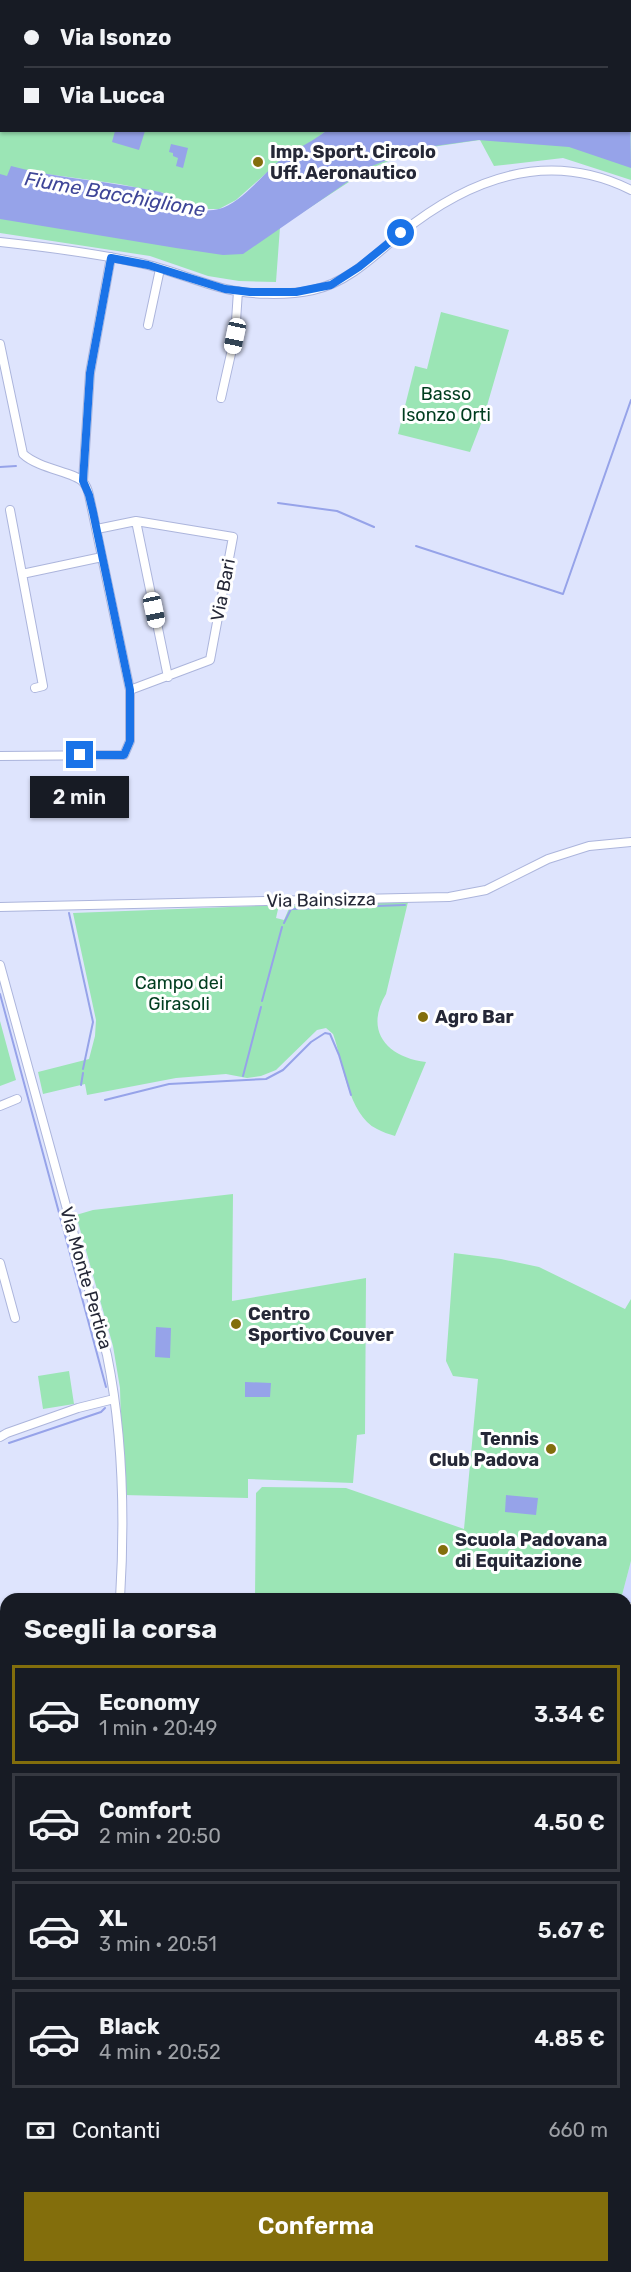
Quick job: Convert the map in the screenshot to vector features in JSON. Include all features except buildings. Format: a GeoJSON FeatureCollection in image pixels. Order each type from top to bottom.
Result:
{"type":"FeatureCollection","features":[{"type":"Feature","properties":{"kind":"street"},"geometry":{"type":"LineString","coordinates":[[0,242],[111,258],[160,268],[238,291],[296,292],[331,285],[359,267],[421,218],[469,190],[521,171],[555,169],[590,175],[631,190]]}},
{"type":"Feature","properties":{"kind":"street"},"geometry":{"type":"LineString","coordinates":[[0,248],[11,243]]}},
{"type":"Feature","properties":{"kind":"street"},"geometry":{"type":"LineString","coordinates":[[0,756],[124,755],[130,741],[130,690],[97,529],[89,495],[83,481],[90,373],[111,258]]}},
{"type":"Feature","properties":{"kind":"street"},"geometry":{"type":"LineString","coordinates":[[148,324],[160,268]]}},
{"type":"Feature","properties":{"kind":"street"},"geometry":{"type":"LineString","coordinates":[[221,398],[235,336],[238,291]]}},
{"type":"Feature","properties":{"kind":"street"},"geometry":{"type":"LineString","coordinates":[[0,344],[23,454],[32,462],[83,481]]}},
{"type":"Feature","properties":{"kind":"street"},"geometry":{"type":"LineString","coordinates":[[9,510],[43,686],[36,688]]}},
{"type":"Feature","properties":{"kind":"street"},"geometry":{"type":"LineString","coordinates":[[136,521],[168,677]]}},
{"type":"Feature","properties":{"kind":"street","name":"Via Bari"},"geometry":{"type":"LineString","coordinates":[[97,529],[136,521],[233,537],[210,660],[130,690]]}},
{"type":"Feature","properties":{"kind":"street"},"geometry":{"type":"LineString","coordinates":[[22,574],[102,557]]}},
{"type":"Feature","properties":{"kind":"street","name":"Via Bainsizza"},"geometry":{"type":"LineString","coordinates":[[0,907],[449,897],[486,890],[548,859],[589,846],[631,842]]}},
{"type":"Feature","properties":{"kind":"street","name":"Via Monte Pertica"},"geometry":{"type":"LineString","coordinates":[[0,965],[107,1355],[114,1399],[123,1520],[120,1593]]}},
{"type":"Feature","properties":{"kind":"street"},"geometry":{"type":"LineString","coordinates":[[0,1106],[17,1099]]}},
{"type":"Feature","properties":{"kind":"street"},"geometry":{"type":"LineString","coordinates":[[0,1263],[15,1318]]}},
{"type":"Feature","properties":{"kind":"street"},"geometry":{"type":"LineString","coordinates":[[0,1437],[78,1408],[114,1399]]}},
{"type":"Feature","properties":{"kind":"shaded area"},"geometry":{"type":"Polygon","coordinates":[[[631,1561],[631,1593],[623,1593],[631,1561]]]}},
{"type":"Feature","properties":{"kind":"green space"},"geometry":{"type":"Polygon","coordinates":[[[0,132],[325,132],[287,155],[236,200],[219,209],[194,209],[179,205],[164,193],[119,184],[32,172],[202,213],[216,213],[238,201],[336,132],[630,132],[631,180],[563,158],[494,166],[480,140],[418,149],[369,169],[280,227],[276,282],[239,281],[208,276],[150,256],[0,233],[0,132]]]}},
{"type":"Feature","properties":{"kind":"green space","name":"Basso Isonzo Orti"},"geometry":{"type":"Polygon","coordinates":[[[441,312],[509,330],[484,416],[470,452],[398,434],[415,366],[427,369],[441,312]]]}},
{"type":"Feature","properties":{"kind":"green space","name":"Campo dei Girasoli"},"geometry":{"type":"Polygon","coordinates":[[[408,902],[386,994],[377,1020],[383,1040],[390,1048],[412,1059],[426,1062],[395,1136],[377,1129],[359,1112],[348,1086],[333,1034],[326,1028],[317,1030],[276,1070],[261,1076],[247,1078],[226,1074],[176,1078],[87,1095],[85,1084],[43,1094],[38,1072],[89,1059],[95,1036],[96,1020],[73,913],[279,905],[276,918],[284,920],[290,906],[408,902]]]}},
{"type":"Feature","properties":{"kind":"green space"},"geometry":{"type":"Polygon","coordinates":[[[0,1021],[16,1080],[0,1086],[0,1021]]]}},
{"type":"Feature","properties":{"kind":"green space","name":"Centro Sportivo Couver"},"geometry":{"type":"Polygon","coordinates":[[[233,1194],[232,1301],[366,1278],[365,1434],[357,1435],[353,1483],[248,1479],[248,1498],[123,1495],[120,1388],[113,1346],[76,1215],[93,1210],[233,1194]]]}},
{"type":"Feature","properties":{"kind":"green space"},"geometry":{"type":"Polygon","coordinates":[[[454,1253],[539,1267],[625,1309],[631,1299],[631,1561],[623,1593],[255,1593],[256,1493],[262,1487],[346,1488],[464,1529],[478,1379],[453,1376],[446,1361],[454,1253]]]}},
{"type":"Feature","properties":{"kind":"green space"},"geometry":{"type":"Polygon","coordinates":[[[69,1371],[74,1404],[43,1409],[38,1376],[69,1371]]]}},
{"type":"Feature","properties":{"kind":"water"},"geometry":{"type":"Polygon","coordinates":[[[115,132],[145,132],[139,150],[112,142],[115,132]]]}},
{"type":"Feature","properties":{"kind":"water","name":"Fiume Bacchiglione"},"geometry":{"type":"Polygon","coordinates":[[[324,132],[630,132],[631,168],[569,147],[478,140],[420,148],[369,167],[243,254],[223,255],[0,219],[0,174],[7,176],[11,166],[160,192],[188,208],[215,210],[237,200],[279,161],[324,132]]]}},
{"type":"Feature","properties":{"kind":"water"},"geometry":{"type":"Polygon","coordinates":[[[171,144],[188,148],[183,168],[176,166],[178,158],[169,152],[171,144]]]}},
{"type":"Feature","properties":{"kind":"water"},"geometry":{"type":"Polygon","coordinates":[[[156,1327],[171,1328],[170,1358],[155,1357],[156,1327]]]}},
{"type":"Feature","properties":{"kind":"water"},"geometry":{"type":"Polygon","coordinates":[[[245,1382],[271,1383],[270,1397],[245,1397],[245,1382]]]}},
{"type":"Feature","properties":{"kind":"water"},"geometry":{"type":"Polygon","coordinates":[[[506,1495],[538,1498],[536,1515],[505,1512],[506,1495]]]}},
{"type":"Feature","properties":{"kind":"waterway"},"geometry":{"type":"LineString","coordinates":[[416,546],[563,594],[631,400]]}},
{"type":"Feature","properties":{"kind":"waterway"},"geometry":{"type":"LineString","coordinates":[[0,467],[16,466]]}},
{"type":"Feature","properties":{"kind":"waterway"},"geometry":{"type":"LineString","coordinates":[[278,503],[337,511],[374,527]]}},
{"type":"Feature","properties":{"kind":"waterway"},"geometry":{"type":"LineString","coordinates":[[376,906],[405,905]]}},
{"type":"Feature","properties":{"kind":"waterway"},"geometry":{"type":"LineString","coordinates":[[284,923],[291,909],[372,906]]}},
{"type":"Feature","properties":{"kind":"waterway"},"geometry":{"type":"LineString","coordinates":[[69,913],[93,1022],[83,1069]]}},
{"type":"Feature","properties":{"kind":"waterway"},"geometry":{"type":"LineString","coordinates":[[262,1001],[282,927]]}},
{"type":"Feature","properties":{"kind":"waterway"},"geometry":{"type":"LineString","coordinates":[[0,994],[106,1387]]}},
{"type":"Feature","properties":{"kind":"waterway"},"geometry":{"type":"LineString","coordinates":[[243,1076],[261,1007]]}},
{"type":"Feature","properties":{"kind":"waterway"},"geometry":{"type":"LineString","coordinates":[[105,1100],[169,1084],[266,1079],[283,1070],[311,1042],[325,1033],[330,1034],[339,1055],[351,1095]]}},
{"type":"Feature","properties":{"kind":"waterway"},"geometry":{"type":"LineString","coordinates":[[81,1085],[83,1073]]}},
{"type":"Feature","properties":{"kind":"waterway"},"geometry":{"type":"LineString","coordinates":[[9,1443],[101,1412],[105,1408]]}},
{"type":"Feature","properties":{"kind":"place","name":"Imp. Sport. Circolo Uff. Aeronautico"},"geometry":{"type":"Point","coordinates":[258,162]}},
{"type":"Feature","properties":{"kind":"place","name":"Agro Bar"},"geometry":{"type":"Point","coordinates":[423,1017]}},
{"type":"Feature","properties":{"kind":"place","name":"Centro Sportivo Couver"},"geometry":{"type":"Point","coordinates":[236,1324]}},
{"type":"Feature","properties":{"kind":"place","name":"Tennis Club Padova"},"geometry":{"type":"Point","coordinates":[551,1449]}},
{"type":"Feature","properties":{"kind":"place","name":"Scuola Padovana di Equitazione"},"geometry":{"type":"Point","coordinates":[443,1550]}},
{"type":"Feature","properties":{"kind":"route"},"geometry":{"type":"LineString","coordinates":[[80,755],[124,755],[130,741],[130,690],[97,529],[89,495],[83,481],[90,373],[111,258],[148,265],[225,289],[272,293],[309,291],[331,285],[343,278],[377,254],[401,233]]}}]}
